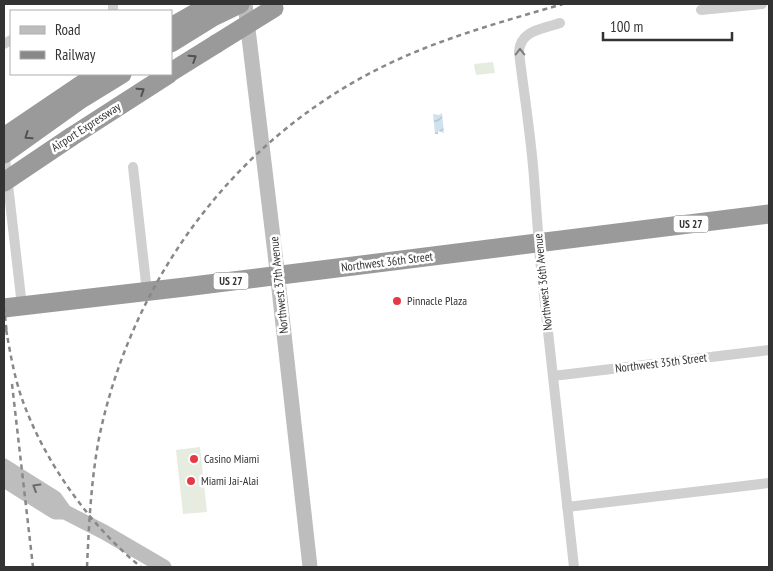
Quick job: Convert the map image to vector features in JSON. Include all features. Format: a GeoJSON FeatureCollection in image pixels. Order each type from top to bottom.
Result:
{"type":"FeatureCollection","features":[{"type":"Feature","properties":{"kind":"highway"},"geometry":{"type":"LineString","coordinates":[[172,27],[212,11],[240,4]]}},
{"type":"Feature","properties":{"kind":"highway","name":"Airport Expressway"},"geometry":{"type":"LineString","coordinates":[[172,72],[278,6]]}},
{"type":"Feature","properties":{"kind":"highway"},"geometry":{"type":"LineString","coordinates":[[172,42],[212,11]]}},
{"type":"Feature","properties":{"kind":"highway"},"geometry":{"type":"LineString","coordinates":[[4,137],[81,92],[96,75]]}},
{"type":"Feature","properties":{"kind":"highway","name":"Airport Expressway"},"geometry":{"type":"LineString","coordinates":[[4,154],[81,92],[120,75]]}},
{"type":"Feature","properties":{"kind":"highway","name":"Airport Expressway"},"geometry":{"type":"LineString","coordinates":[[4,182],[167,75]]}},
{"type":"Feature","properties":{"kind":"highway","name":"Northwest 36th Street"},"geometry":{"type":"LineString","coordinates":[[13,307],[538,244],[769,214]]}},
{"type":"Feature","properties":{"kind":"street","name":"Northwest 37th Avenue"},"geometry":{"type":"LineString","coordinates":[[245,4],[278,275],[310,567]]}},
{"type":"Feature","properties":{"kind":"street"},"geometry":{"type":"LineString","coordinates":[[701,10],[762,4]]}},
{"type":"Feature","properties":{"kind":"street","name":"Northwest 36th Avenue"},"geometry":{"type":"LineString","coordinates":[[560,23],[526,35],[520,42],[519,52],[534,177],[538,244],[574,567]]}},
{"type":"Feature","properties":{"kind":"street"},"geometry":{"type":"LineString","coordinates":[[4,146],[13,307]]}},
{"type":"Feature","properties":{"kind":"street"},"geometry":{"type":"LineString","coordinates":[[133,168],[147,292]]}},
{"type":"Feature","properties":{"kind":"street","name":"Northwest 35th Street"},"geometry":{"type":"LineString","coordinates":[[553,376],[769,350]]}},
{"type":"Feature","properties":{"kind":"street"},"geometry":{"type":"LineString","coordinates":[[4,466],[55,498],[65,512]]}},
{"type":"Feature","properties":{"kind":"street"},"geometry":{"type":"LineString","coordinates":[[4,480],[55,512],[65,512],[164,567]]}},
{"type":"Feature","properties":{"kind":"street"},"geometry":{"type":"LineString","coordinates":[[567,507],[769,483]]}},
{"type":"Feature","properties":{"kind":"green space"},"geometry":{"type":"Polygon","coordinates":[[[493,62],[495,73],[476,75],[474,64],[493,62]]]}},
{"type":"Feature","properties":{"kind":"green space","name":"Miami Jai-Alai"},"geometry":{"type":"Polygon","coordinates":[[[200,447],[207,512],[183,514],[176,450],[200,447]]]}},
{"type":"Feature","properties":{"kind":"water"},"geometry":{"type":"Polygon","coordinates":[[[442,113],[444,133],[438,131],[438,134],[435,134],[433,114],[439,115],[442,113]]]}},
{"type":"Feature","properties":{"kind":"railway"},"geometry":{"type":"LineString","coordinates":[[87,567],[96,454],[115,379],[136,323],[164,270],[197,221],[236,175],[279,134],[327,98],[380,68],[424,48],[563,4]]}},
{"type":"Feature","properties":{"kind":"railway"},"geometry":{"type":"LineString","coordinates":[[4,307],[7,335]]}},
{"type":"Feature","properties":{"kind":"railway"},"geometry":{"type":"LineString","coordinates":[[6,329],[14,372],[21,396],[30,420],[55,467],[70,490],[103,532],[141,567]]}},
{"type":"Feature","properties":{"kind":"railway"},"geometry":{"type":"LineString","coordinates":[[12,384],[33,567]]}},
{"type":"Feature","properties":{"kind":"place","name":"Pinnacle Plaza"},"geometry":{"type":"Point","coordinates":[397,301]}},
{"type":"Feature","properties":{"kind":"place","name":"Casino Miami"},"geometry":{"type":"Point","coordinates":[194,459]}},
{"type":"Feature","properties":{"kind":"place","name":"Miami Jai-Alai"},"geometry":{"type":"Point","coordinates":[191,481]}}]}
